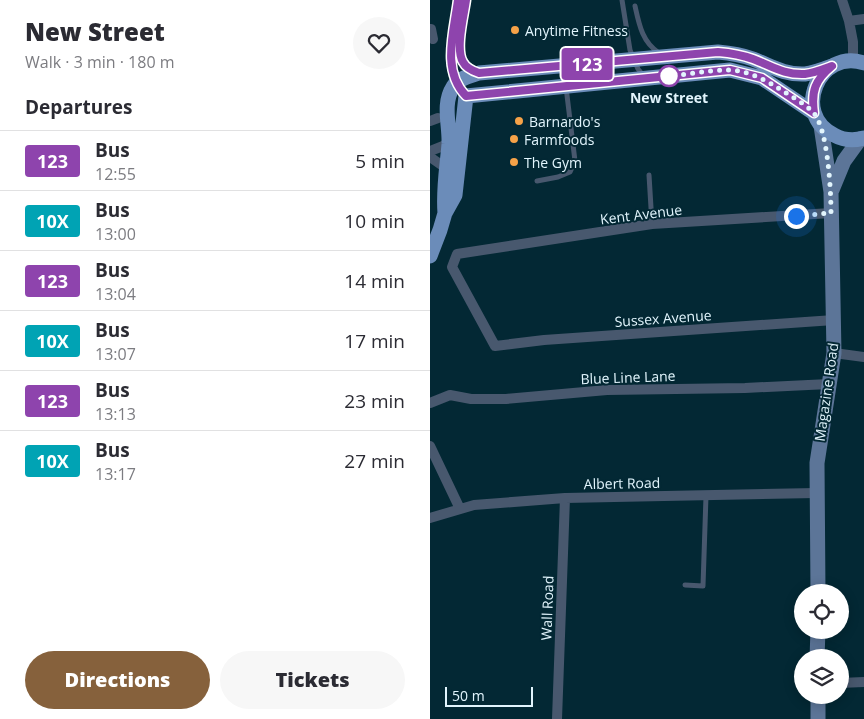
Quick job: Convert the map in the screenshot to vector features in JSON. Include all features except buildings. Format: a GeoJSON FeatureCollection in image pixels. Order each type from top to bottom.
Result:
{"type":"FeatureCollection","features":[{"type":"Feature","properties":{"kind":"main road"},"geometry":{"type":"LineString","coordinates":[[445,213],[443,194],[449,141],[446,119],[448,101],[456,82],[479,73],[718,52],[754,59],[771,68],[796,74],[808,74],[846,61],[860,61]]}},
{"type":"Feature","properties":{"kind":"main road"},"geometry":{"type":"LineString","coordinates":[[818,119],[812,99],[815,86],[822,75],[832,66]]}},
{"type":"Feature","properties":{"kind":"main road"},"geometry":{"type":"LineString","coordinates":[[430,256],[445,213],[455,196],[466,96],[730,70],[762,78],[818,119],[829,133],[839,138],[850,140],[862,138]]}},
{"type":"Feature","properties":{"kind":"street"},"geometry":{"type":"LineString","coordinates":[[458,0],[451,49],[451,71],[459,90],[466,96]]}},
{"type":"Feature","properties":{"kind":"street"},"geometry":{"type":"LineString","coordinates":[[466,0],[460,37],[462,60],[464,64],[479,73]]}},
{"type":"Feature","properties":{"kind":"street"},"geometry":{"type":"LineString","coordinates":[[850,0],[843,5],[860,61]]}},
{"type":"Feature","properties":{"kind":"street"},"geometry":{"type":"LineString","coordinates":[[849,21],[864,19]]}},
{"type":"Feature","properties":{"kind":"street","name":"Magazine Road"},"geometry":{"type":"LineString","coordinates":[[818,119],[831,192],[834,353],[817,463],[818,584]]}},
{"type":"Feature","properties":{"kind":"street","name":"Magazine Road"},"geometry":{"type":"LineString","coordinates":[[831,192],[844,161],[862,138]]}},
{"type":"Feature","properties":{"kind":"street"},"geometry":{"type":"LineString","coordinates":[[430,150],[443,146],[449,141]]}},
{"type":"Feature","properties":{"kind":"street"},"geometry":{"type":"LineString","coordinates":[[430,157],[446,168],[457,180]]}},
{"type":"Feature","properties":{"kind":"street","name":"Kent Avenue"},"geometry":{"type":"LineString","coordinates":[[495,346],[452,267],[456,254],[652,224],[831,213]]}},
{"type":"Feature","properties":{"kind":"street","name":"Sussex Avenue"},"geometry":{"type":"LineString","coordinates":[[495,346],[544,340],[834,320]]}},
{"type":"Feature","properties":{"kind":"street"},"geometry":{"type":"LineString","coordinates":[[834,353],[864,357]]}},
{"type":"Feature","properties":{"kind":"street","name":"Blue Line Lane"},"geometry":{"type":"LineString","coordinates":[[430,403],[450,395],[470,399],[506,399],[607,390],[745,388],[829,384]]}},
{"type":"Feature","properties":{"kind":"street"},"geometry":{"type":"LineString","coordinates":[[430,446],[460,508]]}},
{"type":"Feature","properties":{"kind":"street","name":"Albert Road"},"geometry":{"type":"LineString","coordinates":[[430,518],[460,508],[565,498],[816,493]]}},
{"type":"Feature","properties":{"kind":"street","name":"Wall Road"},"geometry":{"type":"LineString","coordinates":[[557,719],[565,498]]}},
{"type":"Feature","properties":{"kind":"street"},"geometry":{"type":"LineString","coordinates":[[849,683],[864,682]]}},
{"type":"Feature","properties":{"kind":"street"},"geometry":{"type":"LineString","coordinates":[[818,704],[818,719]]}},
{"type":"Feature","properties":{"kind":"lane"},"geometry":{"type":"LineString","coordinates":[[622,0],[630,50],[638,70],[646,78]]}},
{"type":"Feature","properties":{"kind":"lane"},"geometry":{"type":"LineString","coordinates":[[635,6],[646,40],[651,48],[662,56]]}},
{"type":"Feature","properties":{"kind":"lane"},"geometry":{"type":"LineString","coordinates":[[537,181],[558,178],[570,172],[575,161],[566,86]]}},
{"type":"Feature","properties":{"kind":"lane"},"geometry":{"type":"LineString","coordinates":[[649,175],[652,224]]}},
{"type":"Feature","properties":{"kind":"lane"},"geometry":{"type":"LineString","coordinates":[[685,585],[703,586],[706,496]]}},
{"type":"Feature","properties":{"kind":"bus line","name":"123"},"geometry":{"type":"LineString","coordinates":[[458,0],[451,49],[451,71],[459,90],[466,96],[730,70],[762,78],[814,113],[812,99],[815,86],[822,75],[832,66],[808,74],[796,74],[764,65],[754,59],[718,52],[479,73],[464,64],[460,49],[466,0]]}},
{"type":"Feature","properties":{"kind":"place","name":"Anytime Fitness"},"geometry":{"type":"Point","coordinates":[515,30]}},
{"type":"Feature","properties":{"kind":"place","name":"New Street"},"geometry":{"type":"Point","coordinates":[669,76]}},
{"type":"Feature","properties":{"kind":"place","name":"Barnardo's"},"geometry":{"type":"Point","coordinates":[519,121]}},
{"type":"Feature","properties":{"kind":"place","name":"Farmfoods"},"geometry":{"type":"Point","coordinates":[514,139]}},
{"type":"Feature","properties":{"kind":"place","name":"The Gym"},"geometry":{"type":"Point","coordinates":[514,162]}},
{"type":"Feature","properties":{"kind":"route"},"geometry":{"type":"LineString","coordinates":[[669,76],[663,77],[730,70],[743,73],[762,78],[814,113],[821,126],[826,153],[831,192],[831,213],[796,216]]}}]}
